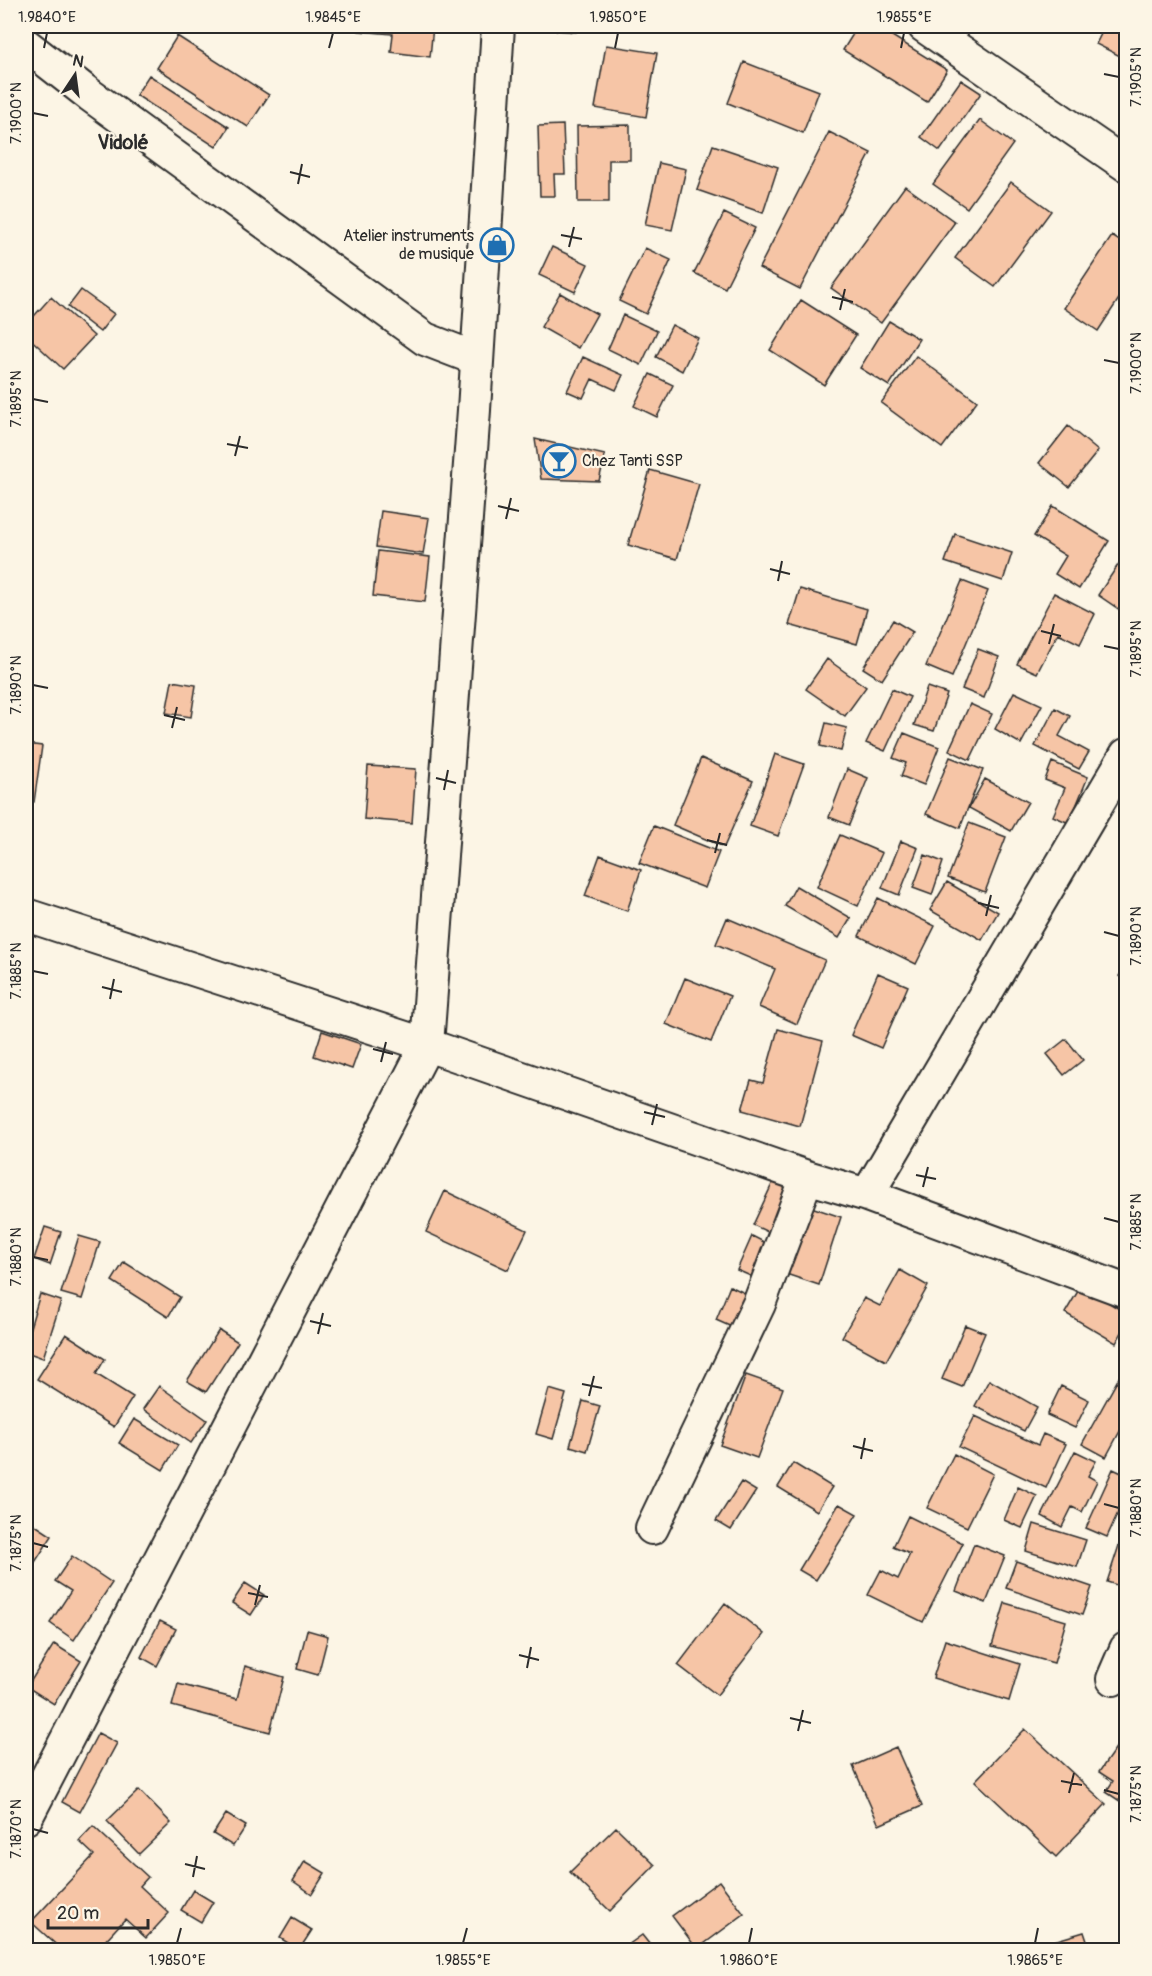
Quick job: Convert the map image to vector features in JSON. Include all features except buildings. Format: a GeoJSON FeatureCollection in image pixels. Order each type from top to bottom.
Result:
{"type":"FeatureCollection","features":[{"type":"Feature","properties":{"kind":"street"},"geometry":{"type":"LineString","coordinates":[[26,1818],[427,1045],[477,359],[498,26]]}},
{"type":"Feature","properties":{"kind":"street"},"geometry":{"type":"LineString","coordinates":[[924,26],[1126,165]]}},
{"type":"Feature","properties":{"kind":"street"},"geometry":{"type":"LineString","coordinates":[[26,45],[90,95],[425,339],[477,359]]}},
{"type":"Feature","properties":{"kind":"street"},"geometry":{"type":"LineString","coordinates":[[867,1195],[1126,755]]}},
{"type":"Feature","properties":{"kind":"street"},"geometry":{"type":"LineString","coordinates":[[26,915],[427,1045],[867,1195],[1126,1291]]}},
{"type":"Feature","properties":{"kind":"street"},"geometry":{"type":"LineString","coordinates":[[652,1528],[759,1304],[807,1176]]}},
{"type":"Feature","properties":{"kind":"street"},"geometry":{"type":"LineString","coordinates":[[1113,1679],[1126,1650]]}},
{"type":"Feature","properties":{"kind":"place","name":"Atelier instruments de musique"},"geometry":{"type":"Point","coordinates":[497,245]}},
{"type":"Feature","properties":{"kind":"place","name":"Chez Tanti SSP"},"geometry":{"type":"Point","coordinates":[559,461]}},
{"type":"Feature","properties":{"kind":"district","name":"Vidolé"},"geometry":{"type":"Point","coordinates":[123,142]}}]}
